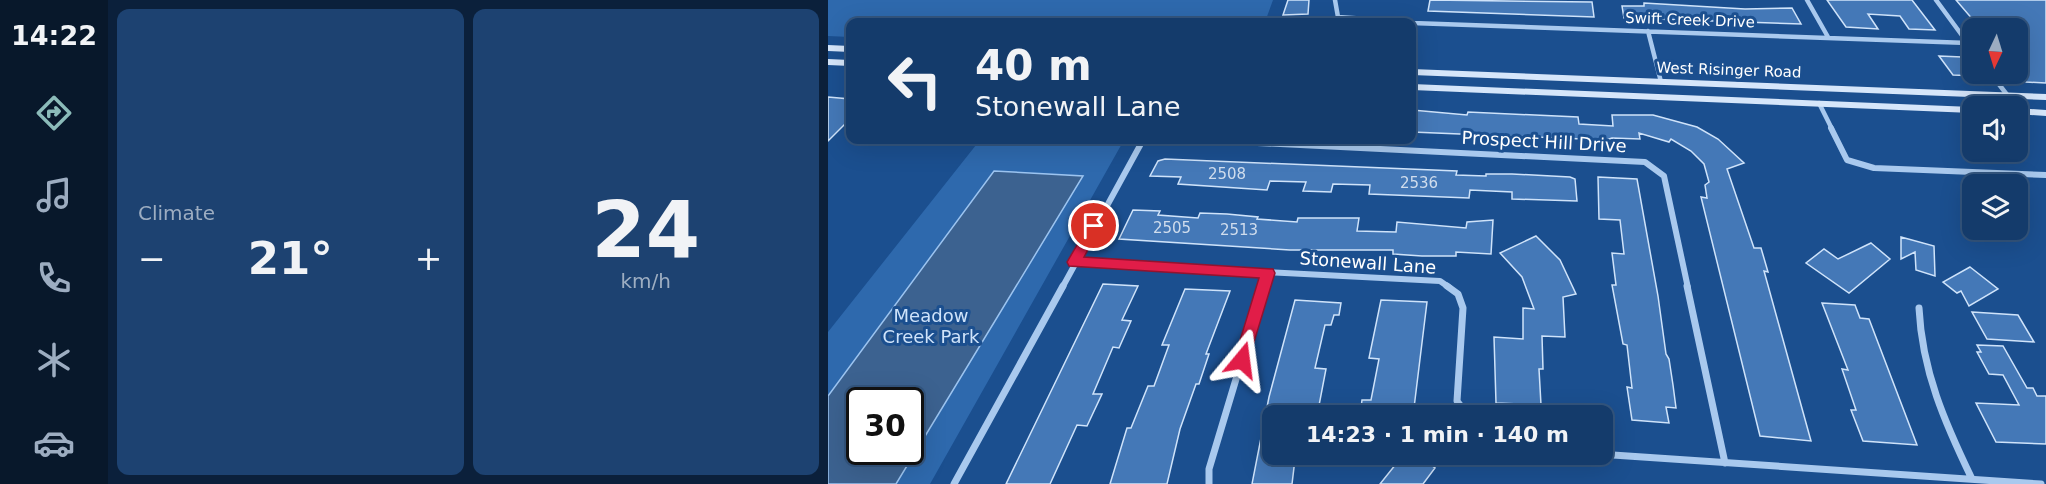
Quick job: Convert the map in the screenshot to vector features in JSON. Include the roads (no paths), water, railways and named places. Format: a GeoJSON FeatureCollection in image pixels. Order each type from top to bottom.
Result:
{"type":"FeatureCollection","features":[{"type":"Feature","properties":{"kind":"main road"},"geometry":{"type":"LineString","coordinates":[[828,48],[846,49]]}},
{"type":"Feature","properties":{"kind":"main road"},"geometry":{"type":"LineString","coordinates":[[828,62],[846,63]]}},
{"type":"Feature","properties":{"kind":"main road","name":"West Risinger Road"},"geometry":{"type":"LineString","coordinates":[[1416,72],[2008,96]]}},
{"type":"Feature","properties":{"kind":"main road","name":"West Risinger Road"},"geometry":{"type":"LineString","coordinates":[[1416,87],[1962,110]]}},
{"type":"Feature","properties":{"kind":"main road","name":"West Risinger Road"},"geometry":{"type":"LineString","coordinates":[[2028,96],[2046,96]]}},
{"type":"Feature","properties":{"kind":"main road"},"geometry":{"type":"LineString","coordinates":[[2028,112],[2046,113]]}},
{"type":"Feature","properties":{"kind":"street","name":"Swift Creek Drive"},"geometry":{"type":"LineString","coordinates":[[1335,0],[1338,17],[1343,18]]}},
{"type":"Feature","properties":{"kind":"street"},"geometry":{"type":"LineString","coordinates":[[1808,0],[1828,37]]}},
{"type":"Feature","properties":{"kind":"street"},"geometry":{"type":"LineString","coordinates":[[1936,0],[1962,35]]}},
{"type":"Feature","properties":{"kind":"street","name":"Swift Creek Drive"},"geometry":{"type":"LineString","coordinates":[[1416,22],[1962,43]]}},
{"type":"Feature","properties":{"kind":"street"},"geometry":{"type":"LineString","coordinates":[[1648,31],[1660,82]]}},
{"type":"Feature","properties":{"kind":"street"},"geometry":{"type":"LineString","coordinates":[[1999,84],[2008,96]]}},
{"type":"Feature","properties":{"kind":"street"},"geometry":{"type":"LineString","coordinates":[[1819,103],[1843,153],[1854,164],[1874,168],[2046,175]]}},
{"type":"Feature","properties":{"kind":"street"},"geometry":{"type":"LineString","coordinates":[[954,484],[1141,144]]}},
{"type":"Feature","properties":{"kind":"street","name":"Prospect Hill Drive"},"geometry":{"type":"LineString","coordinates":[[1278,144],[1645,162],[1664,176],[1725,463]]}},
{"type":"Feature","properties":{"kind":"street","name":"Stonewall Lane"},"geometry":{"type":"LineString","coordinates":[[1074,262],[1440,281],[1458,294],[1463,308],[1457,401],[1460,405]]}},
{"type":"Feature","properties":{"kind":"street"},"geometry":{"type":"LineString","coordinates":[[1209,484],[1209,469],[1268,273]]}},
{"type":"Feature","properties":{"kind":"street"},"geometry":{"type":"LineString","coordinates":[[1919,308],[1919,343],[1932,392],[1972,479]]}},
{"type":"Feature","properties":{"kind":"street"},"geometry":{"type":"LineString","coordinates":[[1613,455],[2041,484]]}},
{"type":"Feature","properties":{"kind":"park label","name":"Meadow Creek Park"},"geometry":{"type":"Point","coordinates":[931,326]}}]}
